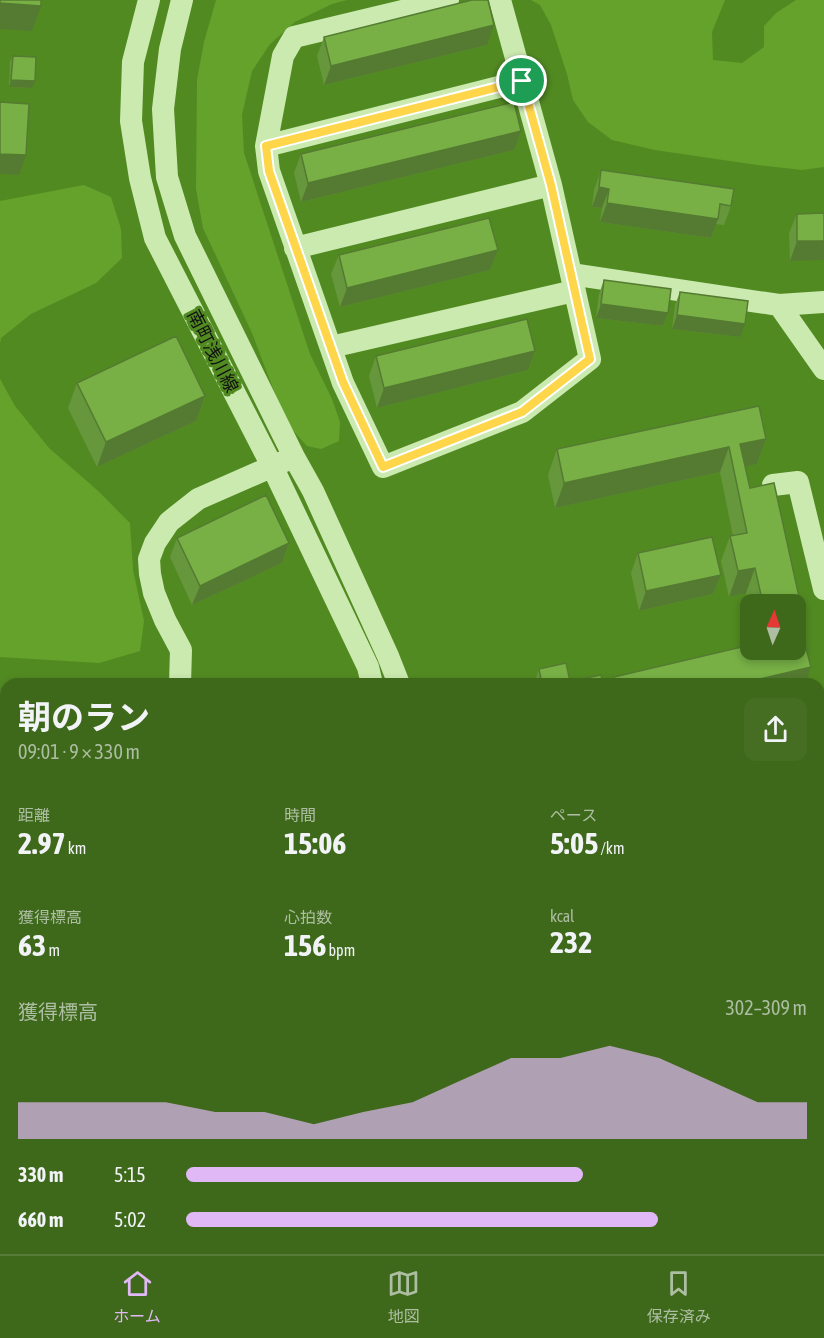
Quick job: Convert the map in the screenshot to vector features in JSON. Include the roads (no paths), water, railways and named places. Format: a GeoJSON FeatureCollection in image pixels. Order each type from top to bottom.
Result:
{"type":"FeatureCollection","features":[{"type":"Feature","properties":{"kind":"street","name":"南町浅川線"},"geometry":{"type":"LineString","coordinates":[[149,0],[133,62],[131,121],[140,178],[155,238],[272,466],[368,668],[370,678]]}},
{"type":"Feature","properties":{"kind":"street","name":"南町浅川線"},"geometry":{"type":"LineString","coordinates":[[182,0],[170,49],[163,109],[167,177],[185,236],[313,491],[397,678]]}},
{"type":"Feature","properties":{"kind":"street"},"geometry":{"type":"LineString","coordinates":[[448,0],[294,37],[283,56],[266,146],[269,171],[343,382],[383,467],[522,412],[590,359],[551,185],[500,0]]}},
{"type":"Feature","properties":{"kind":"street"},"geometry":{"type":"LineString","coordinates":[[266,146],[522,81]]}},
{"type":"Feature","properties":{"kind":"street"},"geometry":{"type":"LineString","coordinates":[[296,248],[551,185]]}},
{"type":"Feature","properties":{"kind":"street"},"geometry":{"type":"LineString","coordinates":[[331,347],[573,282],[779,305],[824,302]]}},
{"type":"Feature","properties":{"kind":"street"},"geometry":{"type":"LineString","coordinates":[[779,305],[824,369]]}},
{"type":"Feature","properties":{"kind":"street"},"geometry":{"type":"LineString","coordinates":[[180,678],[181,650],[165,620],[154,593],[150,574],[149,559],[155,543],[169,522],[198,499],[294,457]]}},
{"type":"Feature","properties":{"kind":"street"},"geometry":{"type":"LineString","coordinates":[[773,485],[798,482],[824,589]]}}]}
